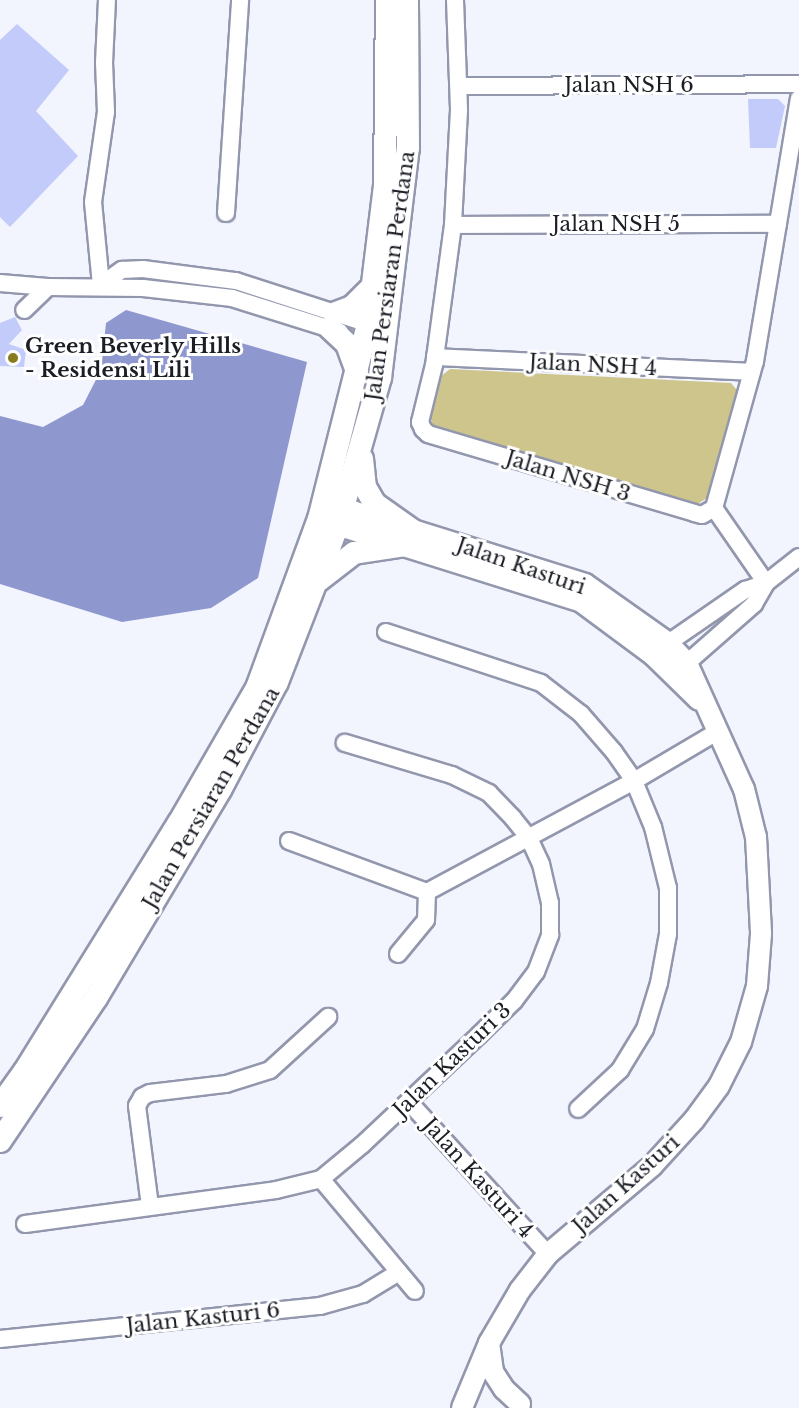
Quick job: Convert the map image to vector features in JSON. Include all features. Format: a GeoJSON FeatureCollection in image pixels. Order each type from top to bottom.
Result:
{"type":"FeatureCollection","features":[{"type":"Feature","properties":{"kind":"main road","name":"Jalan Persiaran Perdana"},"geometry":{"type":"LineString","coordinates":[[0,1106],[25,1071],[179,823],[257,688],[360,452],[380,378],[372,287],[385,185],[387,0]]}},
{"type":"Feature","properties":{"kind":"main road","name":"Jalan Persiaran Perdana"},"geometry":{"type":"LineString","coordinates":[[0,1141],[96,998],[221,788],[278,682],[315,584],[332,514],[357,371],[376,335],[408,148],[407,0]]}},
{"type":"Feature","properties":{"kind":"main road"},"geometry":{"type":"LineString","coordinates":[[357,371],[347,344],[333,321],[352,307],[372,287]]}},
{"type":"Feature","properties":{"kind":"main road"},"geometry":{"type":"LineString","coordinates":[[315,584],[336,564],[354,553],[409,537],[375,504],[365,487],[360,452]]}},
{"type":"Feature","properties":{"kind":"street"},"geometry":{"type":"LineString","coordinates":[[101,285],[93,202],[106,112],[104,63],[107,0]]}},
{"type":"Feature","properties":{"kind":"street"},"geometry":{"type":"LineString","coordinates":[[226,213],[240,0]]}},
{"type":"Feature","properties":{"kind":"street"},"geometry":{"type":"LineString","coordinates":[[435,357],[453,225],[459,86],[455,0]]}},
{"type":"Feature","properties":{"kind":"street","name":"Jalan NSH 6"},"geometry":{"type":"LineString","coordinates":[[459,86],[799,84]]}},
{"type":"Feature","properties":{"kind":"street"},"geometry":{"type":"LineString","coordinates":[[766,583],[714,508],[752,372],[799,99]]}},
{"type":"Feature","properties":{"kind":"street","name":"Jalan NSH 5"},"geometry":{"type":"LineString","coordinates":[[453,225],[778,224]]}},
{"type":"Feature","properties":{"kind":"street"},"geometry":{"type":"LineString","coordinates":[[0,283],[48,287],[101,285],[122,270],[143,269],[236,281],[333,321],[376,335]]}},
{"type":"Feature","properties":{"kind":"street"},"geometry":{"type":"LineString","coordinates":[[24,310],[48,287]]}},
{"type":"Feature","properties":{"kind":"street","name":"Jalan NSH 4"},"geometry":{"type":"LineString","coordinates":[[435,357],[752,372]]}},
{"type":"Feature","properties":{"kind":"street","name":"Jalan NSH 3"},"geometry":{"type":"LineString","coordinates":[[435,357],[420,422],[423,429],[440,437],[694,513],[702,515],[714,508]]}},
{"type":"Feature","properties":{"kind":"street","name":"Jalan Kasturi"},"geometry":{"type":"LineString","coordinates":[[332,514],[585,584],[680,669],[705,706],[744,789],[756,837],[761,934],[757,986],[741,1042],[719,1086],[694,1120],[652,1166],[548,1254],[520,1290],[489,1343],[462,1408]]}},
{"type":"Feature","properties":{"kind":"street"},"geometry":{"type":"LineString","coordinates":[[660,649],[745,590],[766,583],[799,557]]}},
{"type":"Feature","properties":{"kind":"street"},"geometry":{"type":"LineString","coordinates":[[680,669],[754,604],[766,583]]}},
{"type":"Feature","properties":{"kind":"street"},"geometry":{"type":"LineString","coordinates":[[386,632],[541,683],[580,714],[614,752],[634,781],[653,826],[668,888],[668,934],[659,983],[645,1029],[620,1070],[578,1109]]}},
{"type":"Feature","properties":{"kind":"street"},"geometry":{"type":"LineString","coordinates":[[289,841],[428,892],[634,781],[717,732]]}},
{"type":"Feature","properties":{"kind":"street","name":"Jalan Kasturi 3"},"geometry":{"type":"LineString","coordinates":[[25,1224],[276,1190],[321,1179],[409,1102],[514,1001],[536,972],[550,935],[550,903],[541,864],[529,838],[489,793],[452,775],[345,743]]}},
{"type":"Feature","properties":{"kind":"street"},"geometry":{"type":"LineString","coordinates":[[398,954],[426,920],[428,892]]}},
{"type":"Feature","properties":{"kind":"street"},"geometry":{"type":"LineString","coordinates":[[150,1206],[137,1106],[142,1098],[150,1093],[226,1084],[270,1070],[328,1017]]}},
{"type":"Feature","properties":{"kind":"street","name":"Jalan Kasturi 4"},"geometry":{"type":"LineString","coordinates":[[409,1102],[548,1254]]}},
{"type":"Feature","properties":{"kind":"street"},"geometry":{"type":"LineString","coordinates":[[321,1179],[415,1291]]}},
{"type":"Feature","properties":{"kind":"street","name":"Jalan Kasturi 6"},"geometry":{"type":"LineString","coordinates":[[0,1339],[320,1306],[363,1294],[399,1272]]}},
{"type":"Feature","properties":{"kind":"street"},"geometry":{"type":"LineString","coordinates":[[489,1343],[493,1372],[504,1389],[520,1404]]}},
{"type":"Feature","properties":{"kind":"shaded area"},"geometry":{"type":"Polygon","coordinates":[[[450,369],[731,383],[741,395],[707,498],[693,507],[436,430],[428,414],[436,380],[450,369]]]}},
{"type":"Feature","properties":{"kind":"water"},"geometry":{"type":"Polygon","coordinates":[[[126,310],[307,362],[258,578],[211,608],[122,622],[0,584],[0,416],[43,427],[83,405],[101,370],[106,323],[126,310]]]}},
{"type":"Feature","properties":{"kind":"building"},"geometry":{"type":"Polygon","coordinates":[[[17,24],[69,70],[36,111],[78,156],[10,227],[0,217],[0,40],[17,24]]]}},
{"type":"Feature","properties":{"kind":"building"},"geometry":{"type":"Polygon","coordinates":[[[748,99],[778,99],[785,106],[776,148],[750,148],[748,99]]]}},
{"type":"Feature","properties":{"kind":"building","name":"Green Beverly Hills - Residensi Lili"},"geometry":{"type":"Polygon","coordinates":[[[15,317],[22,330],[9,344],[26,350],[24,367],[0,366],[0,323],[15,317]]]}},
{"type":"Feature","properties":{"kind":"place","name":"Green Beverly Hills - Residensi Lili"},"geometry":{"type":"Point","coordinates":[13,358]}}]}
